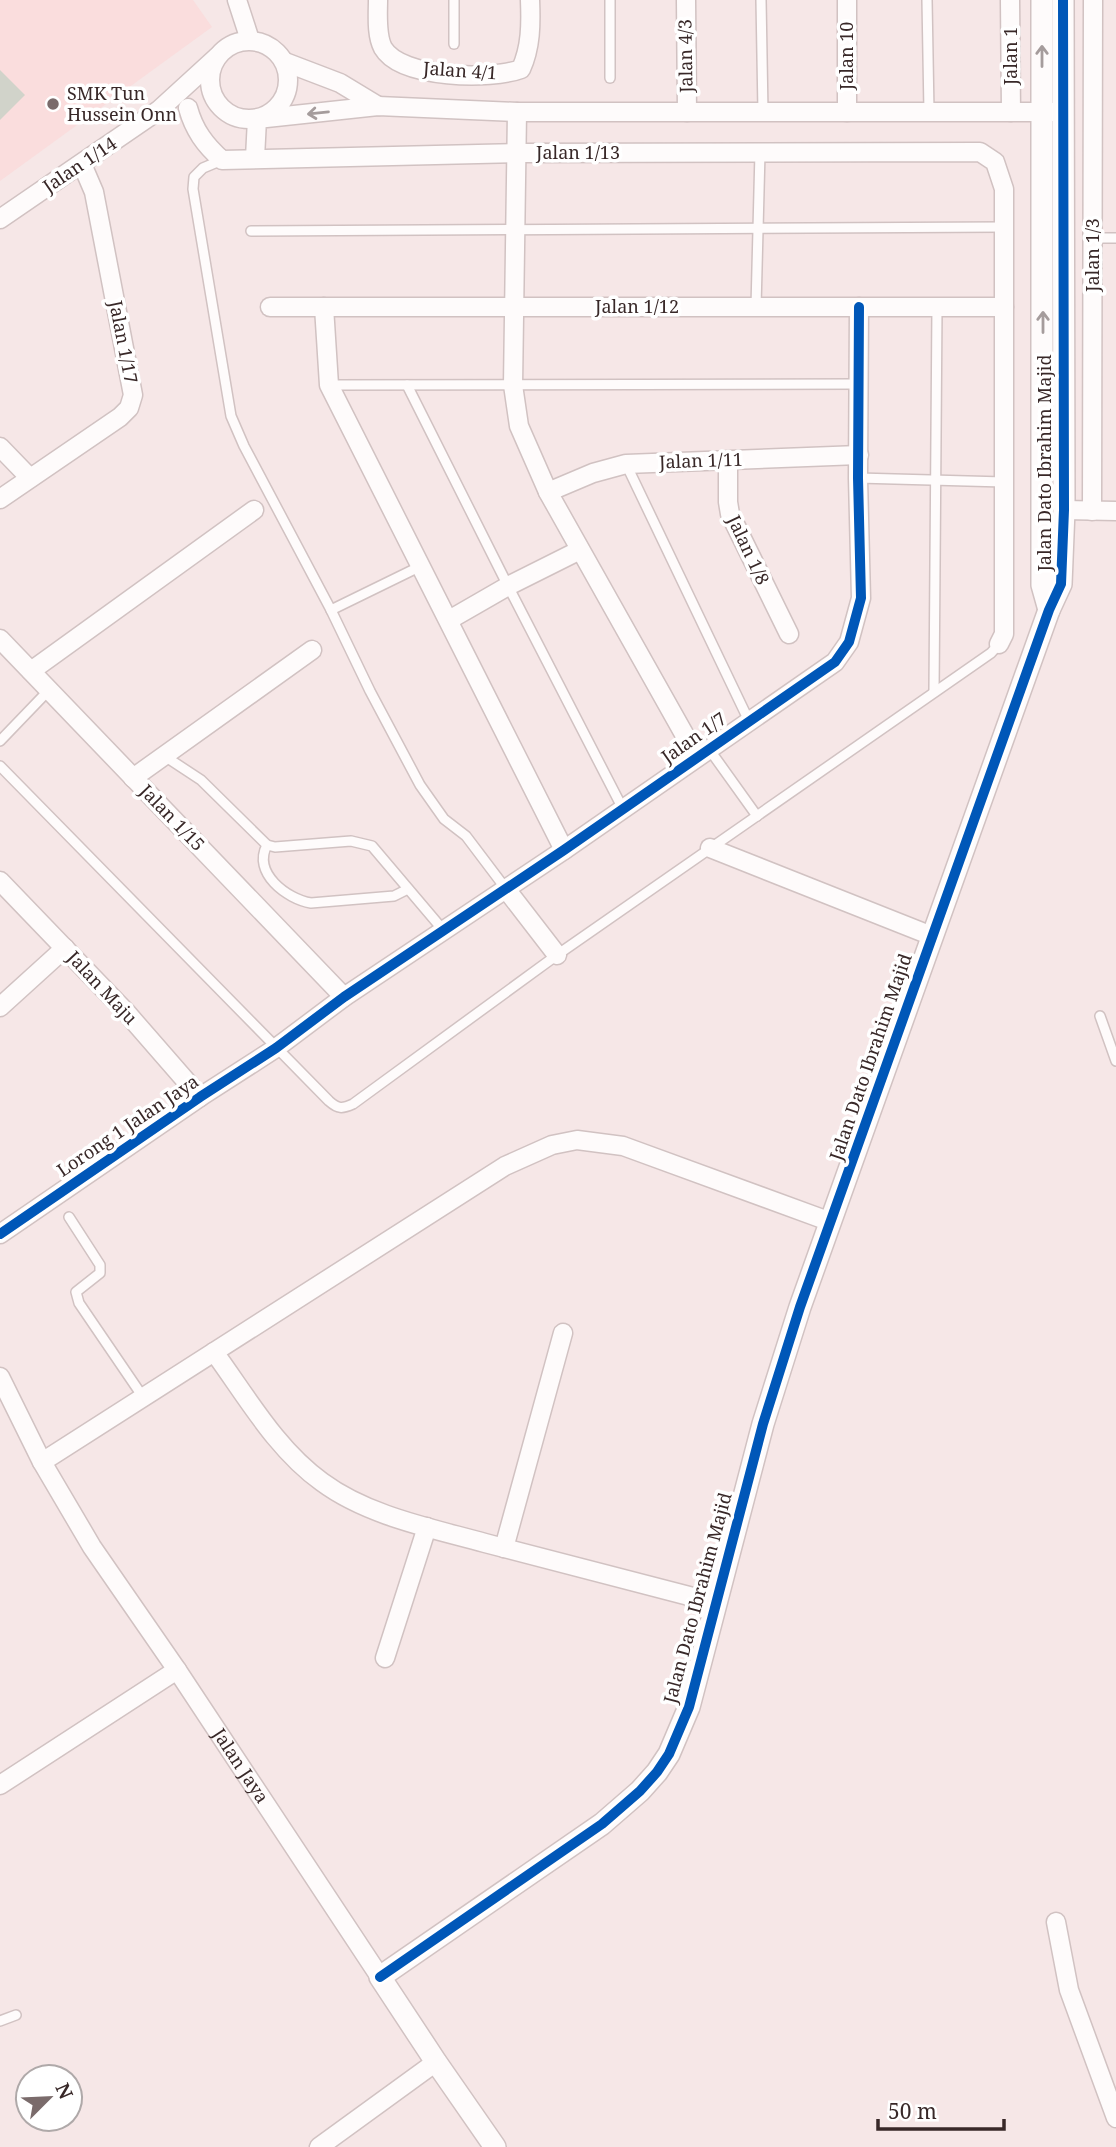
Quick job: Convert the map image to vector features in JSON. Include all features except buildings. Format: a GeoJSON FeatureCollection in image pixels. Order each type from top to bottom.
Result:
{"type":"FeatureCollection","features":[{"type":"Feature","properties":{"kind":"street"},"geometry":{"type":"LineString","coordinates":[[237,0],[250,40]]}},
{"type":"Feature","properties":{"kind":"street","name":"Jalan 4/1"},"geometry":{"type":"LineString","coordinates":[[378,0],[380,37],[383,47],[392,59],[416,69],[441,73],[482,74],[509,74],[521,69],[527,57],[531,26],[530,0]]}},
{"type":"Feature","properties":{"kind":"street","name":"Jalan 4/3"},"geometry":{"type":"LineString","coordinates":[[686,0],[687,112]]}},
{"type":"Feature","properties":{"kind":"street","name":"Jalan 10"},"geometry":{"type":"LineString","coordinates":[[846,0],[847,112]]}},
{"type":"Feature","properties":{"kind":"street","name":"Jalan 1"},"geometry":{"type":"LineString","coordinates":[[1010,0],[1011,112]]}},
{"type":"Feature","properties":{"kind":"street","name":"Jalan Dato Ibrahim Majid"},"geometry":{"type":"LineString","coordinates":[[380,1977],[602,1824],[640,1791],[669,1754],[689,1707],[763,1424],[800,1307],[1049,610],[1061,584],[1064,510],[1052,112],[1042,0]]}},
{"type":"Feature","properties":{"kind":"street","name":"Jalan Dato Ibrahim Majid"},"geometry":{"type":"LineString","coordinates":[[1049,610],[1042,584],[1052,112],[1063,0]]}},
{"type":"Feature","properties":{"kind":"street","name":"Jalan 1/3"},"geometry":{"type":"LineString","coordinates":[[1092,511],[1093,0]]}},
{"type":"Feature","properties":{"kind":"street"},"geometry":{"type":"LineString","coordinates":[[231,115],[220,107],[213,96],[211,69],[217,57],[231,44],[250,40],[270,46],[285,62],[340,83],[379,107]]}},
{"type":"Feature","properties":{"kind":"street","name":"Jalan 1/14"},"geometry":{"type":"LineString","coordinates":[[0,219],[159,110],[217,57]]}},
{"type":"Feature","properties":{"kind":"street"},"geometry":{"type":"LineString","coordinates":[[257,119],[268,115],[285,97],[289,86],[285,62]]}},
{"type":"Feature","properties":{"kind":"street"},"geometry":{"type":"LineString","coordinates":[[159,110],[207,110],[244,119],[379,107],[517,112],[1052,112]]}},
{"type":"Feature","properties":{"kind":"street"},"geometry":{"type":"LineString","coordinates":[[188,108],[193,126],[207,147],[222,160]]}},
{"type":"Feature","properties":{"kind":"street"},"geometry":{"type":"LineString","coordinates":[[517,112],[513,385],[519,426],[548,492],[580,550],[703,753]]}},
{"type":"Feature","properties":{"kind":"street"},"geometry":{"type":"LineString","coordinates":[[255,159],[257,119]]}},
{"type":"Feature","properties":{"kind":"street","name":"Jalan 1/13"},"geometry":{"type":"LineString","coordinates":[[222,160],[516,153],[980,152],[995,162],[1004,189],[1004,227]]}},
{"type":"Feature","properties":{"kind":"street","name":"Jalan 1/17"},"geometry":{"type":"LineString","coordinates":[[0,499],[120,417],[129,408],[133,395],[94,192],[82,164]]}},
{"type":"Feature","properties":{"kind":"street"},"geometry":{"type":"LineString","coordinates":[[999,645],[1004,634],[1004,227]]}},
{"type":"Feature","properties":{"kind":"street","name":"Jalan 1/12"},"geometry":{"type":"LineString","coordinates":[[270,307],[1004,307]]}},
{"type":"Feature","properties":{"kind":"street"},"geometry":{"type":"LineString","coordinates":[[324,307],[329,385],[564,850]]}},
{"type":"Feature","properties":{"kind":"street","name":"Jalan 1/7"},"geometry":{"type":"LineString","coordinates":[[276,1048],[344,997],[564,850],[835,662],[849,642],[861,598],[858,478],[859,307]]}},
{"type":"Feature","properties":{"kind":"street"},"geometry":{"type":"LineString","coordinates":[[0,447],[30,478]]}},
{"type":"Feature","properties":{"kind":"street","name":"Jalan 1/11"},"geometry":{"type":"LineString","coordinates":[[548,492],[593,472],[626,464],[859,455]]}},
{"type":"Feature","properties":{"kind":"street","name":"Jalan 1/8"},"geometry":{"type":"LineString","coordinates":[[728,461],[730,514],[789,634]]}},
{"type":"Feature","properties":{"kind":"street"},"geometry":{"type":"LineString","coordinates":[[31,671],[254,510]]}},
{"type":"Feature","properties":{"kind":"street"},"geometry":{"type":"LineString","coordinates":[[1064,510],[1116,511]]}},
{"type":"Feature","properties":{"kind":"street"},"geometry":{"type":"LineString","coordinates":[[449,620],[508,586],[580,550]]}},
{"type":"Feature","properties":{"kind":"street","name":"Jalan 1/15"},"geometry":{"type":"LineString","coordinates":[[0,639],[344,997]]}},
{"type":"Feature","properties":{"kind":"street"},"geometry":{"type":"LineString","coordinates":[[133,778],[312,650]]}},
{"type":"Feature","properties":{"kind":"street"},"geometry":{"type":"LineString","coordinates":[[710,848],[932,936]]}},
{"type":"Feature","properties":{"kind":"street","name":"Jalan Maju"},"geometry":{"type":"LineString","coordinates":[[0,881],[125,1012],[200,1097]]}},
{"type":"Feature","properties":{"kind":"street"},"geometry":{"type":"LineString","coordinates":[[506,889],[557,955]]}},
{"type":"Feature","properties":{"kind":"street"},"geometry":{"type":"LineString","coordinates":[[0,1007],[65,948]]}},
{"type":"Feature","properties":{"kind":"street","name":"Lorong 1 Jalan Jaya"},"geometry":{"type":"LineString","coordinates":[[0,1234],[276,1048]]}},
{"type":"Feature","properties":{"kind":"street"},"geometry":{"type":"LineString","coordinates":[[42,1462],[505,1166],[552,1145],[577,1140],[624,1146],[831,1222]]}},
{"type":"Feature","properties":{"kind":"street"},"geometry":{"type":"LineString","coordinates":[[504,1548],[563,1333]]}},
{"type":"Feature","properties":{"kind":"street"},"geometry":{"type":"LineString","coordinates":[[214,1352],[281,1446],[322,1483],[373,1510],[426,1527],[716,1603]]}},
{"type":"Feature","properties":{"kind":"street","name":"Jalan Jaya"},"geometry":{"type":"LineString","coordinates":[[0,1377],[42,1462],[92,1548],[177,1670],[495,2147]]}},
{"type":"Feature","properties":{"kind":"street"},"geometry":{"type":"LineString","coordinates":[[385,1658],[426,1527]]}},
{"type":"Feature","properties":{"kind":"street"},"geometry":{"type":"LineString","coordinates":[[0,1785],[177,1670]]}},
{"type":"Feature","properties":{"kind":"street"},"geometry":{"type":"LineString","coordinates":[[1056,1922],[1069,1990],[1116,2118]]}},
{"type":"Feature","properties":{"kind":"street"},"geometry":{"type":"LineString","coordinates":[[320,2147],[436,2062]]}},
{"type":"Feature","properties":{"kind":"lane"},"geometry":{"type":"LineString","coordinates":[[454,0],[454,44]]}},
{"type":"Feature","properties":{"kind":"lane"},"geometry":{"type":"LineString","coordinates":[[610,0],[610,78]]}},
{"type":"Feature","properties":{"kind":"lane"},"geometry":{"type":"LineString","coordinates":[[761,0],[763,112]]}},
{"type":"Feature","properties":{"kind":"lane"},"geometry":{"type":"LineString","coordinates":[[927,0],[929,112]]}},
{"type":"Feature","properties":{"kind":"lane"},"geometry":{"type":"LineString","coordinates":[[756,307],[760,152]]}},
{"type":"Feature","properties":{"kind":"lane"},"geometry":{"type":"LineString","coordinates":[[222,160],[203,168],[194,177],[193,189],[231,416],[370,691],[430,801],[444,819],[466,836],[506,889]]}},
{"type":"Feature","properties":{"kind":"lane"},"geometry":{"type":"LineString","coordinates":[[251,231],[1004,227]]}},
{"type":"Feature","properties":{"kind":"lane"},"geometry":{"type":"LineString","coordinates":[[1093,238],[1116,238]]}},
{"type":"Feature","properties":{"kind":"lane"},"geometry":{"type":"LineString","coordinates":[[934,692],[936,307]]}},
{"type":"Feature","properties":{"kind":"lane"},"geometry":{"type":"LineString","coordinates":[[329,385],[858,384]]}},
{"type":"Feature","properties":{"kind":"lane"},"geometry":{"type":"LineString","coordinates":[[407,385],[622,808]]}},
{"type":"Feature","properties":{"kind":"lane"},"geometry":{"type":"LineString","coordinates":[[626,464],[749,721]]}},
{"type":"Feature","properties":{"kind":"lane"},"geometry":{"type":"LineString","coordinates":[[858,478],[1004,482]]}},
{"type":"Feature","properties":{"kind":"lane"},"geometry":{"type":"LineString","coordinates":[[331,610],[421,566]]}},
{"type":"Feature","properties":{"kind":"lane"},"geometry":{"type":"LineString","coordinates":[[0,766],[329,1101],[336,1107],[344,1108],[999,645]]}},
{"type":"Feature","properties":{"kind":"lane"},"geometry":{"type":"LineString","coordinates":[[0,741],[49,690]]}},
{"type":"Feature","properties":{"kind":"lane"},"geometry":{"type":"LineString","coordinates":[[703,753],[757,816]]}},
{"type":"Feature","properties":{"kind":"lane"},"geometry":{"type":"LineString","coordinates":[[163,755],[201,780],[267,845],[275,847],[362,842],[372,845],[444,931]]}},
{"type":"Feature","properties":{"kind":"lane"},"geometry":{"type":"LineString","coordinates":[[267,845],[263,852],[265,869],[270,879],[301,901],[311,903],[394,896],[408,889]]}},
{"type":"Feature","properties":{"kind":"lane"},"geometry":{"type":"LineString","coordinates":[[1100,1016],[1116,1061]]}},
{"type":"Feature","properties":{"kind":"lane"},"geometry":{"type":"LineString","coordinates":[[69,1217],[100,1265],[100,1273],[76,1292],[79,1303],[143,1397]]}},
{"type":"Feature","properties":{"kind":"lane"},"geometry":{"type":"LineString","coordinates":[[0,2021],[16,2015]]}},
{"type":"Feature","properties":{"kind":"shaded area","name":"SMK Tun Hussein Onn"},"geometry":{"type":"Polygon","coordinates":[[[0,0],[193,0],[212,27],[0,181],[0,0]]]}},
{"type":"Feature","properties":{"kind":"cycle path"},"geometry":{"type":"LineString","coordinates":[[380,1977],[602,1824],[640,1791],[669,1754],[689,1707],[763,1424],[800,1307],[1049,610],[1061,584],[1064,510],[1063,0]]}},
{"type":"Feature","properties":{"kind":"cycle path"},"geometry":{"type":"LineString","coordinates":[[0,1234],[276,1048],[344,997],[564,850],[835,662],[849,642],[861,598],[858,478],[859,307]]}},
{"type":"Feature","properties":{"kind":"place","name":"SMK Tun Hussein Onn"},"geometry":{"type":"Point","coordinates":[53,104]}}]}
